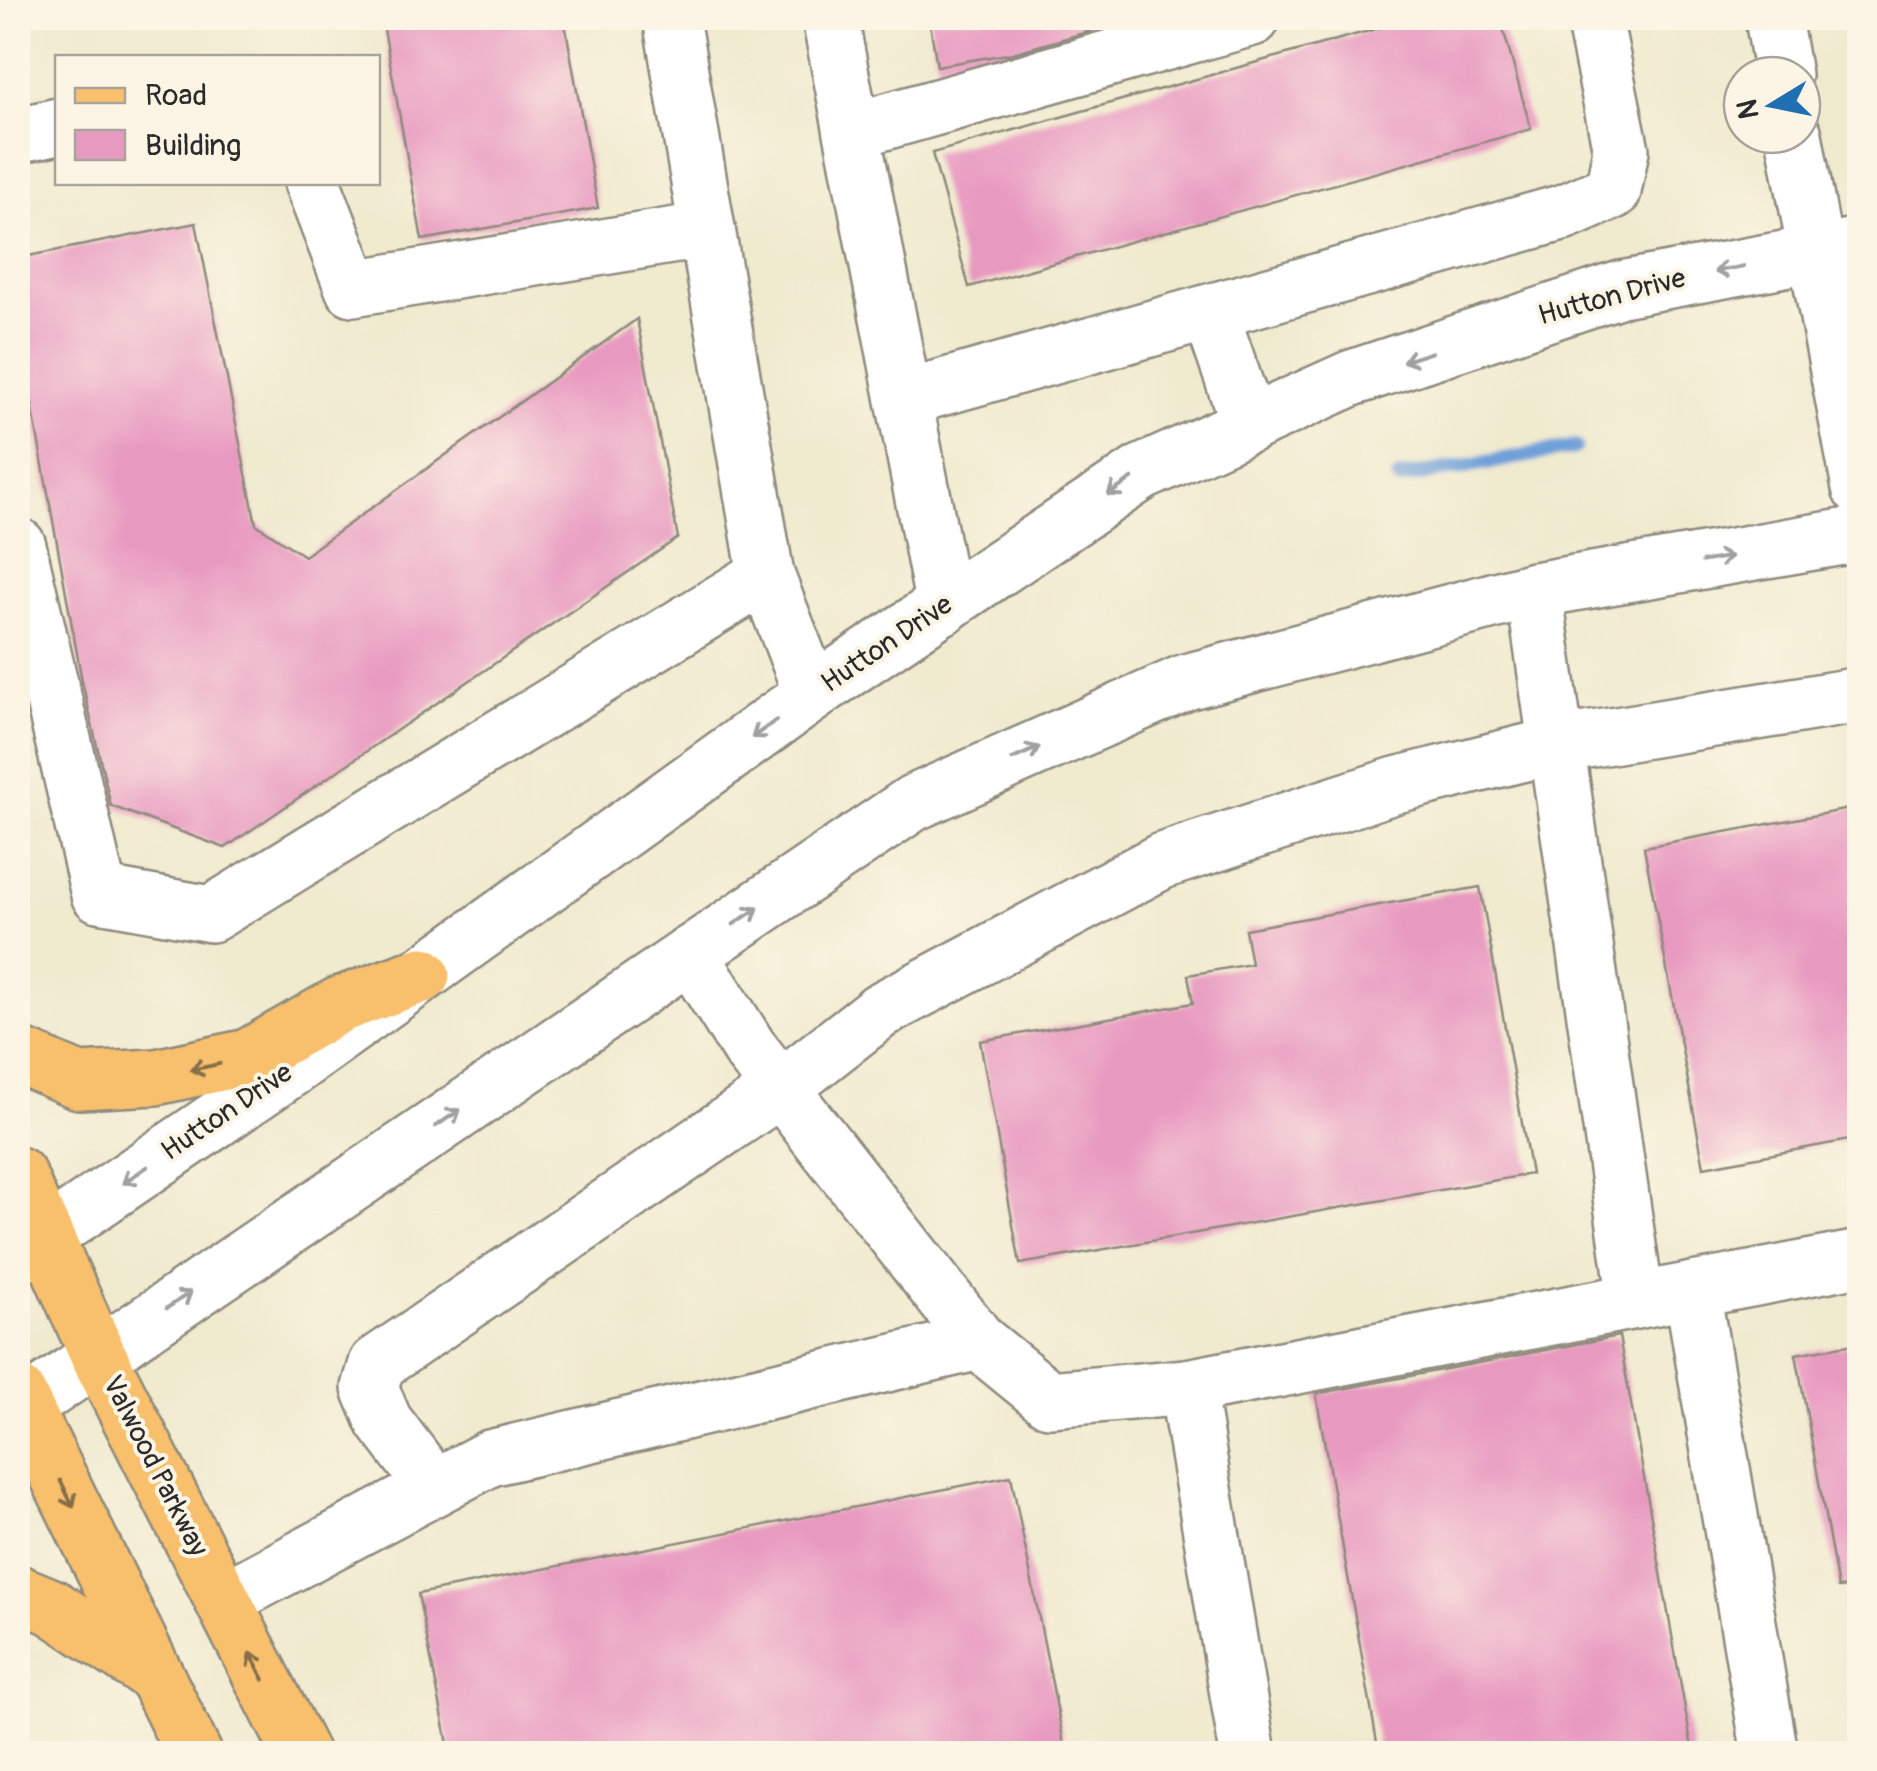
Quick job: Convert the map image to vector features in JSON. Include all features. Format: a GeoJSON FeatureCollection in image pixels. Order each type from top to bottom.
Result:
{"type":"FeatureCollection","features":[{"type":"Feature","properties":{"kind":"main road"},"geometry":{"type":"LineString","coordinates":[[18,1055],[79,1081],[156,1077],[248,1058],[339,1006],[422,975]]}},
{"type":"Feature","properties":{"kind":"main road","name":"Valwood Parkway"},"geometry":{"type":"LineString","coordinates":[[18,1174],[31,1246],[98,1355],[301,1754]]}},
{"type":"Feature","properties":{"kind":"main road"},"geometry":{"type":"LineString","coordinates":[[20,1404],[194,1754]]}},
{"type":"Feature","properties":{"kind":"main road"},"geometry":{"type":"LineString","coordinates":[[18,1593],[52,1608],[157,1676]]}},
{"type":"Feature","properties":{"kind":"street"},"geometry":{"type":"LineString","coordinates":[[670,18],[766,576],[812,694]]}},
{"type":"Feature","properties":{"kind":"street"},"geometry":{"type":"LineString","coordinates":[[830,18],[944,606]]}},
{"type":"Feature","properties":{"kind":"street"},"geometry":{"type":"LineString","coordinates":[[852,131],[1246,18]]}},
{"type":"Feature","properties":{"kind":"street"},"geometry":{"type":"LineString","coordinates":[[904,398],[1565,212],[1613,192],[1621,150],[1594,18]]}},
{"type":"Feature","properties":{"kind":"street"},"geometry":{"type":"LineString","coordinates":[[1773,18],[1779,55]]}},
{"type":"Feature","properties":{"kind":"street"},"geometry":{"type":"LineString","coordinates":[[18,135],[55,127]]}},
{"type":"Feature","properties":{"kind":"street"},"geometry":{"type":"LineString","coordinates":[[1802,155],[1837,249],[1860,488]]}},
{"type":"Feature","properties":{"kind":"street"},"geometry":{"type":"LineString","coordinates":[[313,185],[353,288],[707,230]]}},
{"type":"Feature","properties":{"kind":"street","name":"Hutton Drive"},"geometry":{"type":"LineString","coordinates":[[31,1246],[276,1079],[812,694],[1141,473],[1352,378],[1620,289],[1837,249]]}},
{"type":"Feature","properties":{"kind":"street"},"geometry":{"type":"LineString","coordinates":[[1210,312],[1249,425]]}},
{"type":"Feature","properties":{"kind":"street"},"geometry":{"type":"LineString","coordinates":[[20,1404],[913,803],[1186,682],[1534,590],[1860,534]]}},
{"type":"Feature","properties":{"kind":"street"},"geometry":{"type":"LineString","coordinates":[[18,546],[99,894],[211,914],[766,576]]}},
{"type":"Feature","properties":{"kind":"street"},"geometry":{"type":"LineString","coordinates":[[1534,590],[1636,1301]]}},
{"type":"Feature","properties":{"kind":"street"},"geometry":{"type":"LineString","coordinates":[[434,1487],[384,1421],[370,1388],[377,1364],[780,1089],[881,1010],[1162,861],[1396,786],[1556,745],[1860,696]]}},
{"type":"Feature","properties":{"kind":"street"},"geometry":{"type":"LineString","coordinates":[[690,954],[748,1048],[980,1342],[1048,1399],[1187,1387],[1860,1258]]}},
{"type":"Feature","properties":{"kind":"street"},"geometry":{"type":"LineString","coordinates":[[1692,1290],[1770,1754]]}},
{"type":"Feature","properties":{"kind":"street"},"geometry":{"type":"LineString","coordinates":[[223,1600],[490,1458],[980,1342]]}},
{"type":"Feature","properties":{"kind":"street"},"geometry":{"type":"LineString","coordinates":[[1187,1387],[1248,1754]]}},
{"type":"Feature","properties":{"kind":"building"},"geometry":{"type":"Polygon","coordinates":[[[382,18],[564,18],[598,208],[422,240],[382,18]]]}},
{"type":"Feature","properties":{"kind":"building"},"geometry":{"type":"Polygon","coordinates":[[[929,18],[1089,18],[1091,31],[1013,53],[937,66],[929,18]]]}},
{"type":"Feature","properties":{"kind":"building"},"geometry":{"type":"Polygon","coordinates":[[[1415,18],[1500,18],[1531,129],[969,287],[932,153],[1415,18]]]}},
{"type":"Feature","properties":{"kind":"building"},"geometry":{"type":"Polygon","coordinates":[[[196,223],[256,524],[304,556],[637,319],[678,538],[225,848],[111,806],[82,681],[18,328],[18,258],[196,223]]]}},
{"type":"Feature","properties":{"kind":"building"},"geometry":{"type":"Polygon","coordinates":[[[1860,807],[1860,1138],[1704,1167],[1644,847],[1860,807]]]}},
{"type":"Feature","properties":{"kind":"building"},"geometry":{"type":"Polygon","coordinates":[[[1480,887],[1531,1174],[1020,1264],[980,1041],[1193,1003],[1188,975],[1251,964],[1245,929],[1480,887]]]}},
{"type":"Feature","properties":{"kind":"building"},"geometry":{"type":"Polygon","coordinates":[[[1619,1336],[1693,1754],[1379,1754],[1316,1394],[1619,1336]]]}},
{"type":"Feature","properties":{"kind":"building"},"geometry":{"type":"Polygon","coordinates":[[[1860,1343],[1860,1586],[1838,1588],[1796,1354],[1860,1343]]]}},
{"type":"Feature","properties":{"kind":"building"},"geometry":{"type":"Polygon","coordinates":[[[1011,1476],[1066,1754],[450,1754],[418,1594],[1011,1476]]]}},
{"type":"Feature","properties":{"kind":"waterway"},"geometry":{"type":"LineString","coordinates":[[1399,478],[1575,447]]}}]}
